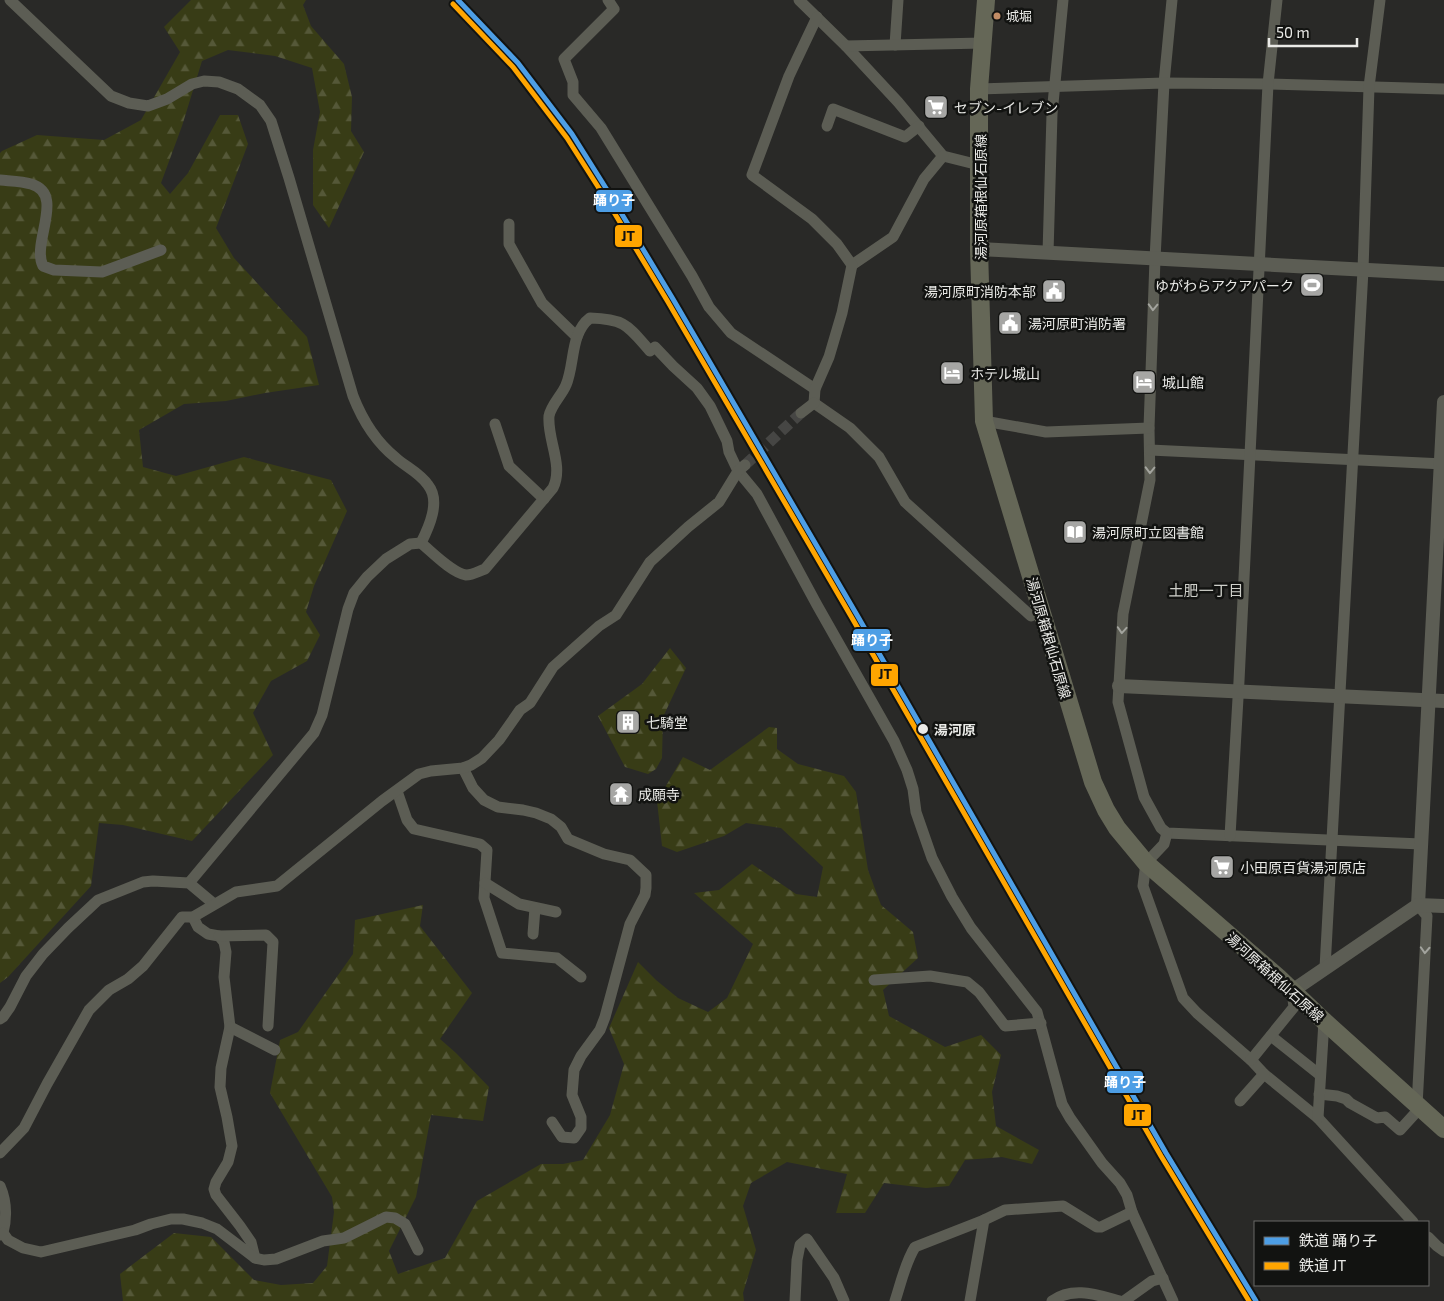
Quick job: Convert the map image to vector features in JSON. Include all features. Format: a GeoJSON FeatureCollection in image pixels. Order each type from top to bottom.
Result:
{"type":"FeatureCollection","features":[{"type":"Feature","properties":{"kind":"main road","name":"湯河原箱根仙石原線"},"geometry":{"type":"LineString","coordinates":[[986,0],[979,89],[979,249],[984,421],[1093,782],[1117,828],[1146,864],[1444,1129]]}},
{"type":"Feature","properties":{"kind":"street"},"geometry":{"type":"LineString","coordinates":[[10,0],[111,96],[117,99],[148,106],[167,99],[192,84],[204,81],[219,82],[238,89],[260,105],[271,121],[353,396],[360,413],[380,442],[395,458],[413,470],[429,485],[433,497],[433,508],[429,526],[421,543]]}},
{"type":"Feature","properties":{"kind":"street"},"geometry":{"type":"LineString","coordinates":[[608,0],[614,9],[564,60],[573,82],[573,95],[601,128],[709,307],[731,333],[815,388]]}},
{"type":"Feature","properties":{"kind":"street"},"geometry":{"type":"LineString","coordinates":[[799,0],[846,46],[898,102],[943,156],[979,165]]}},
{"type":"Feature","properties":{"kind":"street"},"geometry":{"type":"LineString","coordinates":[[895,45],[898,0]]}},
{"type":"Feature","properties":{"kind":"street"},"geometry":{"type":"LineString","coordinates":[[1048,253],[1054,87],[1062,0]]}},
{"type":"Feature","properties":{"kind":"street"},"geometry":{"type":"LineString","coordinates":[[1172,0],[1164,83],[1155,259],[1149,428],[1150,480],[1123,614],[1118,686],[1118,702],[1144,797],[1161,828],[1167,833],[1421,844]]}},
{"type":"Feature","properties":{"kind":"street"},"geometry":{"type":"LineString","coordinates":[[1230,836],[1239,692],[1268,84],[1277,0]]}},
{"type":"Feature","properties":{"kind":"street"},"geometry":{"type":"LineString","coordinates":[[1325,968],[1363,270],[1369,87],[1380,0]]}},
{"type":"Feature","properties":{"kind":"street"},"geometry":{"type":"LineString","coordinates":[[817,17],[789,76],[752,175],[812,219],[837,244],[852,266]]}},
{"type":"Feature","properties":{"kind":"street"},"geometry":{"type":"LineString","coordinates":[[846,46],[983,43]]}},
{"type":"Feature","properties":{"kind":"street"},"geometry":{"type":"LineString","coordinates":[[979,89],[1164,83],[1444,89]]}},
{"type":"Feature","properties":{"kind":"street"},"geometry":{"type":"LineString","coordinates":[[827,126],[834,110],[905,136],[919,126]]}},
{"type":"Feature","properties":{"kind":"street"},"geometry":{"type":"LineString","coordinates":[[814,404],[815,388],[832,348],[852,266],[893,237],[924,179],[943,156]]}},
{"type":"Feature","properties":{"kind":"street"},"geometry":{"type":"LineString","coordinates":[[0,180],[32,184],[41,189],[45,194],[48,208],[39,251],[43,266],[54,270],[102,272],[161,250]]}},
{"type":"Feature","properties":{"kind":"street"},"geometry":{"type":"LineString","coordinates":[[509,224],[509,244],[542,302],[577,337]]}},
{"type":"Feature","properties":{"kind":"street"},"geometry":{"type":"LineString","coordinates":[[979,249],[1444,274]]}},
{"type":"Feature","properties":{"kind":"street"},"geometry":{"type":"LineString","coordinates":[[188,883],[314,733],[322,715],[348,609],[354,593],[367,577],[386,560],[410,544],[421,543],[458,572],[467,575],[476,573],[485,568],[553,488],[557,480],[557,470],[549,414],[566,385],[577,337],[582,324],[590,318],[616,320],[628,326],[662,364]]}},
{"type":"Feature","properties":{"kind":"street"},"geometry":{"type":"LineString","coordinates":[[650,351],[655,347],[697,388],[710,406],[741,468],[894,741],[907,770],[913,789],[916,812],[932,858],[952,897],[971,928],[1037,1012],[1062,1104],[1097,1156],[1120,1183],[1127,1195],[1132,1212],[1173,1301]]}},
{"type":"Feature","properties":{"kind":"street"},"geometry":{"type":"LineString","coordinates":[[1319,1094],[1346,1099],[1377,1118],[1385,1117],[1400,1130],[1419,1107],[1427,916],[1418,904],[1444,402]]}},
{"type":"Feature","properties":{"kind":"street"},"geometry":{"type":"LineString","coordinates":[[801,413],[814,404]]}},
{"type":"Feature","properties":{"kind":"street"},"geometry":{"type":"LineString","coordinates":[[814,404],[850,428],[879,457],[905,502],[1030,616]]}},
{"type":"Feature","properties":{"kind":"street"},"geometry":{"type":"LineString","coordinates":[[984,421],[1046,432],[1149,428]]}},
{"type":"Feature","properties":{"kind":"street"},"geometry":{"type":"LineString","coordinates":[[494,424],[509,466],[544,499]]}},
{"type":"Feature","properties":{"kind":"street"},"geometry":{"type":"LineString","coordinates":[[1150,450],[1442,464]]}},
{"type":"Feature","properties":{"kind":"street"},"geometry":{"type":"LineString","coordinates":[[0,1153],[24,1128],[89,1010],[109,990],[128,979],[143,966],[182,917],[193,917],[236,892],[277,886],[418,774],[431,770],[463,768],[482,758],[499,740],[520,710],[530,703],[553,667],[599,626],[616,615],[650,562],[718,502],[741,468]]}},
{"type":"Feature","properties":{"kind":"street"},"geometry":{"type":"LineString","coordinates":[[1118,686],[1444,701]]}},
{"type":"Feature","properties":{"kind":"street"},"geometry":{"type":"LineString","coordinates":[[463,768],[473,788],[484,800],[498,807],[523,810],[551,819],[561,827],[568,839],[604,854],[630,860],[646,875],[645,895],[630,924],[605,1017],[600,1030],[581,1056],[574,1070],[572,1095],[581,1116],[581,1128],[574,1138],[562,1137],[552,1122]]}},
{"type":"Feature","properties":{"kind":"street"},"geometry":{"type":"LineString","coordinates":[[397,791],[407,820],[414,829],[480,844],[487,850],[484,898],[502,953],[557,958],[581,977]]}},
{"type":"Feature","properties":{"kind":"street"},"geometry":{"type":"LineString","coordinates":[[1167,833],[1164,844],[1146,864],[1143,886],[1183,998],[1264,1074],[1318,1118],[1412,1221]]}},
{"type":"Feature","properties":{"kind":"street"},"geometry":{"type":"LineString","coordinates":[[0,1019],[4,1017],[26,976],[43,954],[98,900],[143,882],[153,880],[188,883],[214,904]]}},
{"type":"Feature","properties":{"kind":"street"},"geometry":{"type":"LineString","coordinates":[[485,883],[518,904],[556,912]]}},
{"type":"Feature","properties":{"kind":"street"},"geometry":{"type":"LineString","coordinates":[[1251,1060],[1294,1007],[1292,992],[1418,904],[1444,906]]}},
{"type":"Feature","properties":{"kind":"street"},"geometry":{"type":"LineString","coordinates":[[533,934],[535,908]]}},
{"type":"Feature","properties":{"kind":"street"},"geometry":{"type":"LineString","coordinates":[[193,917],[198,927],[208,934],[219,936],[266,935],[273,942],[268,1026]]}},
{"type":"Feature","properties":{"kind":"street"},"geometry":{"type":"LineString","coordinates":[[219,936],[224,942],[226,952],[224,977],[230,1027],[220,1068],[220,1087],[232,1146],[228,1162],[214,1188],[216,1195],[251,1242],[255,1258]]}},
{"type":"Feature","properties":{"kind":"street"},"geometry":{"type":"LineString","coordinates":[[874,980],[930,976],[967,982],[979,992],[1005,1026],[1041,1024]]}},
{"type":"Feature","properties":{"kind":"street"},"geometry":{"type":"LineString","coordinates":[[1318,1118],[1324,1021]]}},
{"type":"Feature","properties":{"kind":"street"},"geometry":{"type":"LineString","coordinates":[[230,1027],[275,1050]]}},
{"type":"Feature","properties":{"kind":"street"},"geometry":{"type":"LineString","coordinates":[[1271,1036],[1320,1075]]}},
{"type":"Feature","properties":{"kind":"street"},"geometry":{"type":"LineString","coordinates":[[1240,1101],[1264,1074]]}},
{"type":"Feature","properties":{"kind":"street"},"geometry":{"type":"LineString","coordinates":[[0,1186],[3,1192],[7,1218],[2,1234],[8,1240],[23,1248],[41,1252],[135,1230],[171,1219],[183,1219],[202,1223],[217,1229],[255,1258],[264,1260],[276,1259],[323,1241],[344,1238],[386,1217],[395,1218],[405,1224],[418,1250]]}},
{"type":"Feature","properties":{"kind":"street"},"geometry":{"type":"LineString","coordinates":[[895,1301],[911,1253],[915,1247],[1005,1210],[1063,1206],[1102,1227],[1132,1212]]}},
{"type":"Feature","properties":{"kind":"street"},"geometry":{"type":"LineString","coordinates":[[970,1301],[984,1220]]}},
{"type":"Feature","properties":{"kind":"street"},"geometry":{"type":"LineString","coordinates":[[1429,1238],[1444,1251]]}},
{"type":"Feature","properties":{"kind":"street"},"geometry":{"type":"LineString","coordinates":[[795,1301],[797,1260],[800,1244],[806,1240],[834,1278],[844,1301]]}},
{"type":"Feature","properties":{"kind":"street"},"geometry":{"type":"LineString","coordinates":[[1124,1301],[1152,1281],[1162,1278]]}},
{"type":"Feature","properties":{"kind":"street"},"geometry":{"type":"LineString","coordinates":[[972,1287],[976,1301]]}},
{"type":"Feature","properties":{"kind":"street"},"geometry":{"type":"LineString","coordinates":[[1052,1301],[1059,1296],[1071,1293],[1088,1293],[1120,1301]]}},
{"type":"Feature","properties":{"kind":"green space"},"geometry":{"type":"Polygon","coordinates":[[[191,0],[306,0],[303,5],[311,26],[344,64],[352,97],[351,131],[364,152],[329,228],[313,205],[313,150],[320,112],[312,68],[275,56],[228,50],[202,61],[182,126],[161,183],[170,194],[188,173],[220,115],[238,115],[248,144],[216,228],[234,258],[307,337],[319,385],[226,401],[184,404],[139,430],[143,467],[176,476],[244,457],[331,480],[347,511],[314,586],[306,612],[320,635],[307,661],[271,681],[253,713],[273,755],[192,841],[123,825],[99,823],[91,886],[8,977],[0,983],[0,153],[37,135],[104,140],[141,120],[180,52],[164,27],[191,0]]]}},
{"type":"Feature","properties":{"kind":"green space"},"geometry":{"type":"Polygon","coordinates":[[[670,648],[686,668],[663,717],[662,758],[656,769],[648,774],[625,767],[598,716],[642,684],[670,648]]]}},
{"type":"Feature","properties":{"kind":"green space"},"geometry":{"type":"Polygon","coordinates":[[[769,727],[777,728],[777,749],[798,764],[844,776],[856,792],[868,870],[881,905],[913,932],[918,958],[883,990],[889,1016],[945,1047],[981,1035],[1001,1055],[992,1092],[996,1126],[1039,1150],[1032,1164],[1002,1157],[965,1160],[949,1186],[926,1188],[884,1183],[865,1213],[836,1213],[847,1174],[787,1162],[751,1183],[743,1206],[756,1250],[743,1293],[744,1301],[123,1301],[120,1274],[174,1233],[211,1237],[254,1280],[281,1285],[313,1283],[327,1266],[334,1212],[332,1197],[270,1093],[280,1040],[298,1032],[353,954],[355,920],[423,905],[420,926],[472,993],[440,1039],[489,1087],[483,1121],[431,1115],[416,1197],[389,1251],[398,1274],[445,1258],[477,1201],[541,1164],[563,1164],[583,1160],[610,1115],[624,1064],[609,1028],[638,962],[678,998],[708,1012],[727,998],[753,944],[694,893],[719,890],[752,864],[796,894],[817,897],[823,867],[781,828],[746,823],[724,836],[677,852],[662,846],[657,801],[683,757],[710,770],[769,727]]]}},
{"type":"Feature","properties":{"kind":"tunnel"},"geometry":{"type":"LineString","coordinates":[[745,465],[801,413]]}},
{"type":"Feature","properties":{"kind":"rail line","name":"踊り子"},"geometry":{"type":"LineString","coordinates":[[458,0],[518,63],[572,134],[614,201],[857,615],[1166,1153],[1256,1301]]}},
{"type":"Feature","properties":{"kind":"rail line","name":"JT"},"geometry":{"type":"LineString","coordinates":[[453,4],[513,67],[567,138],[609,204],[852,618],[1161,1156],[1249,1301]]}},
{"type":"Feature","properties":{"kind":"place","name":"城堀"},"geometry":{"type":"Point","coordinates":[997,16]}},
{"type":"Feature","properties":{"kind":"place","name":"セブン-イレブン"},"geometry":{"type":"Point","coordinates":[936,107]}},
{"type":"Feature","properties":{"kind":"place","name":"ゆがわらアクアパーク"},"geometry":{"type":"Point","coordinates":[1312,285]}},
{"type":"Feature","properties":{"kind":"place","name":"湯河原町消防本部"},"geometry":{"type":"Point","coordinates":[1054,291]}},
{"type":"Feature","properties":{"kind":"place","name":"湯河原町消防署"},"geometry":{"type":"Point","coordinates":[1010,323]}},
{"type":"Feature","properties":{"kind":"place","name":"ホテル城山"},"geometry":{"type":"Point","coordinates":[952,373]}},
{"type":"Feature","properties":{"kind":"place","name":"城山館"},"geometry":{"type":"Point","coordinates":[1144,382]}},
{"type":"Feature","properties":{"kind":"place","name":"湯河原町立図書館"},"geometry":{"type":"Point","coordinates":[1075,532]}},
{"type":"Feature","properties":{"kind":"place","name":"七騎堂"},"geometry":{"type":"Point","coordinates":[628,722]}},
{"type":"Feature","properties":{"kind":"place","name":"湯河原"},"geometry":{"type":"Point","coordinates":[923,729]}},
{"type":"Feature","properties":{"kind":"place","name":"成願寺"},"geometry":{"type":"Point","coordinates":[621,794]}},
{"type":"Feature","properties":{"kind":"place","name":"小田原百貨湯河原店"},"geometry":{"type":"Point","coordinates":[1222,867]}},
{"type":"Feature","properties":{"kind":"district","name":"土肥一丁目"},"geometry":{"type":"Point","coordinates":[1206,590]}}]}
